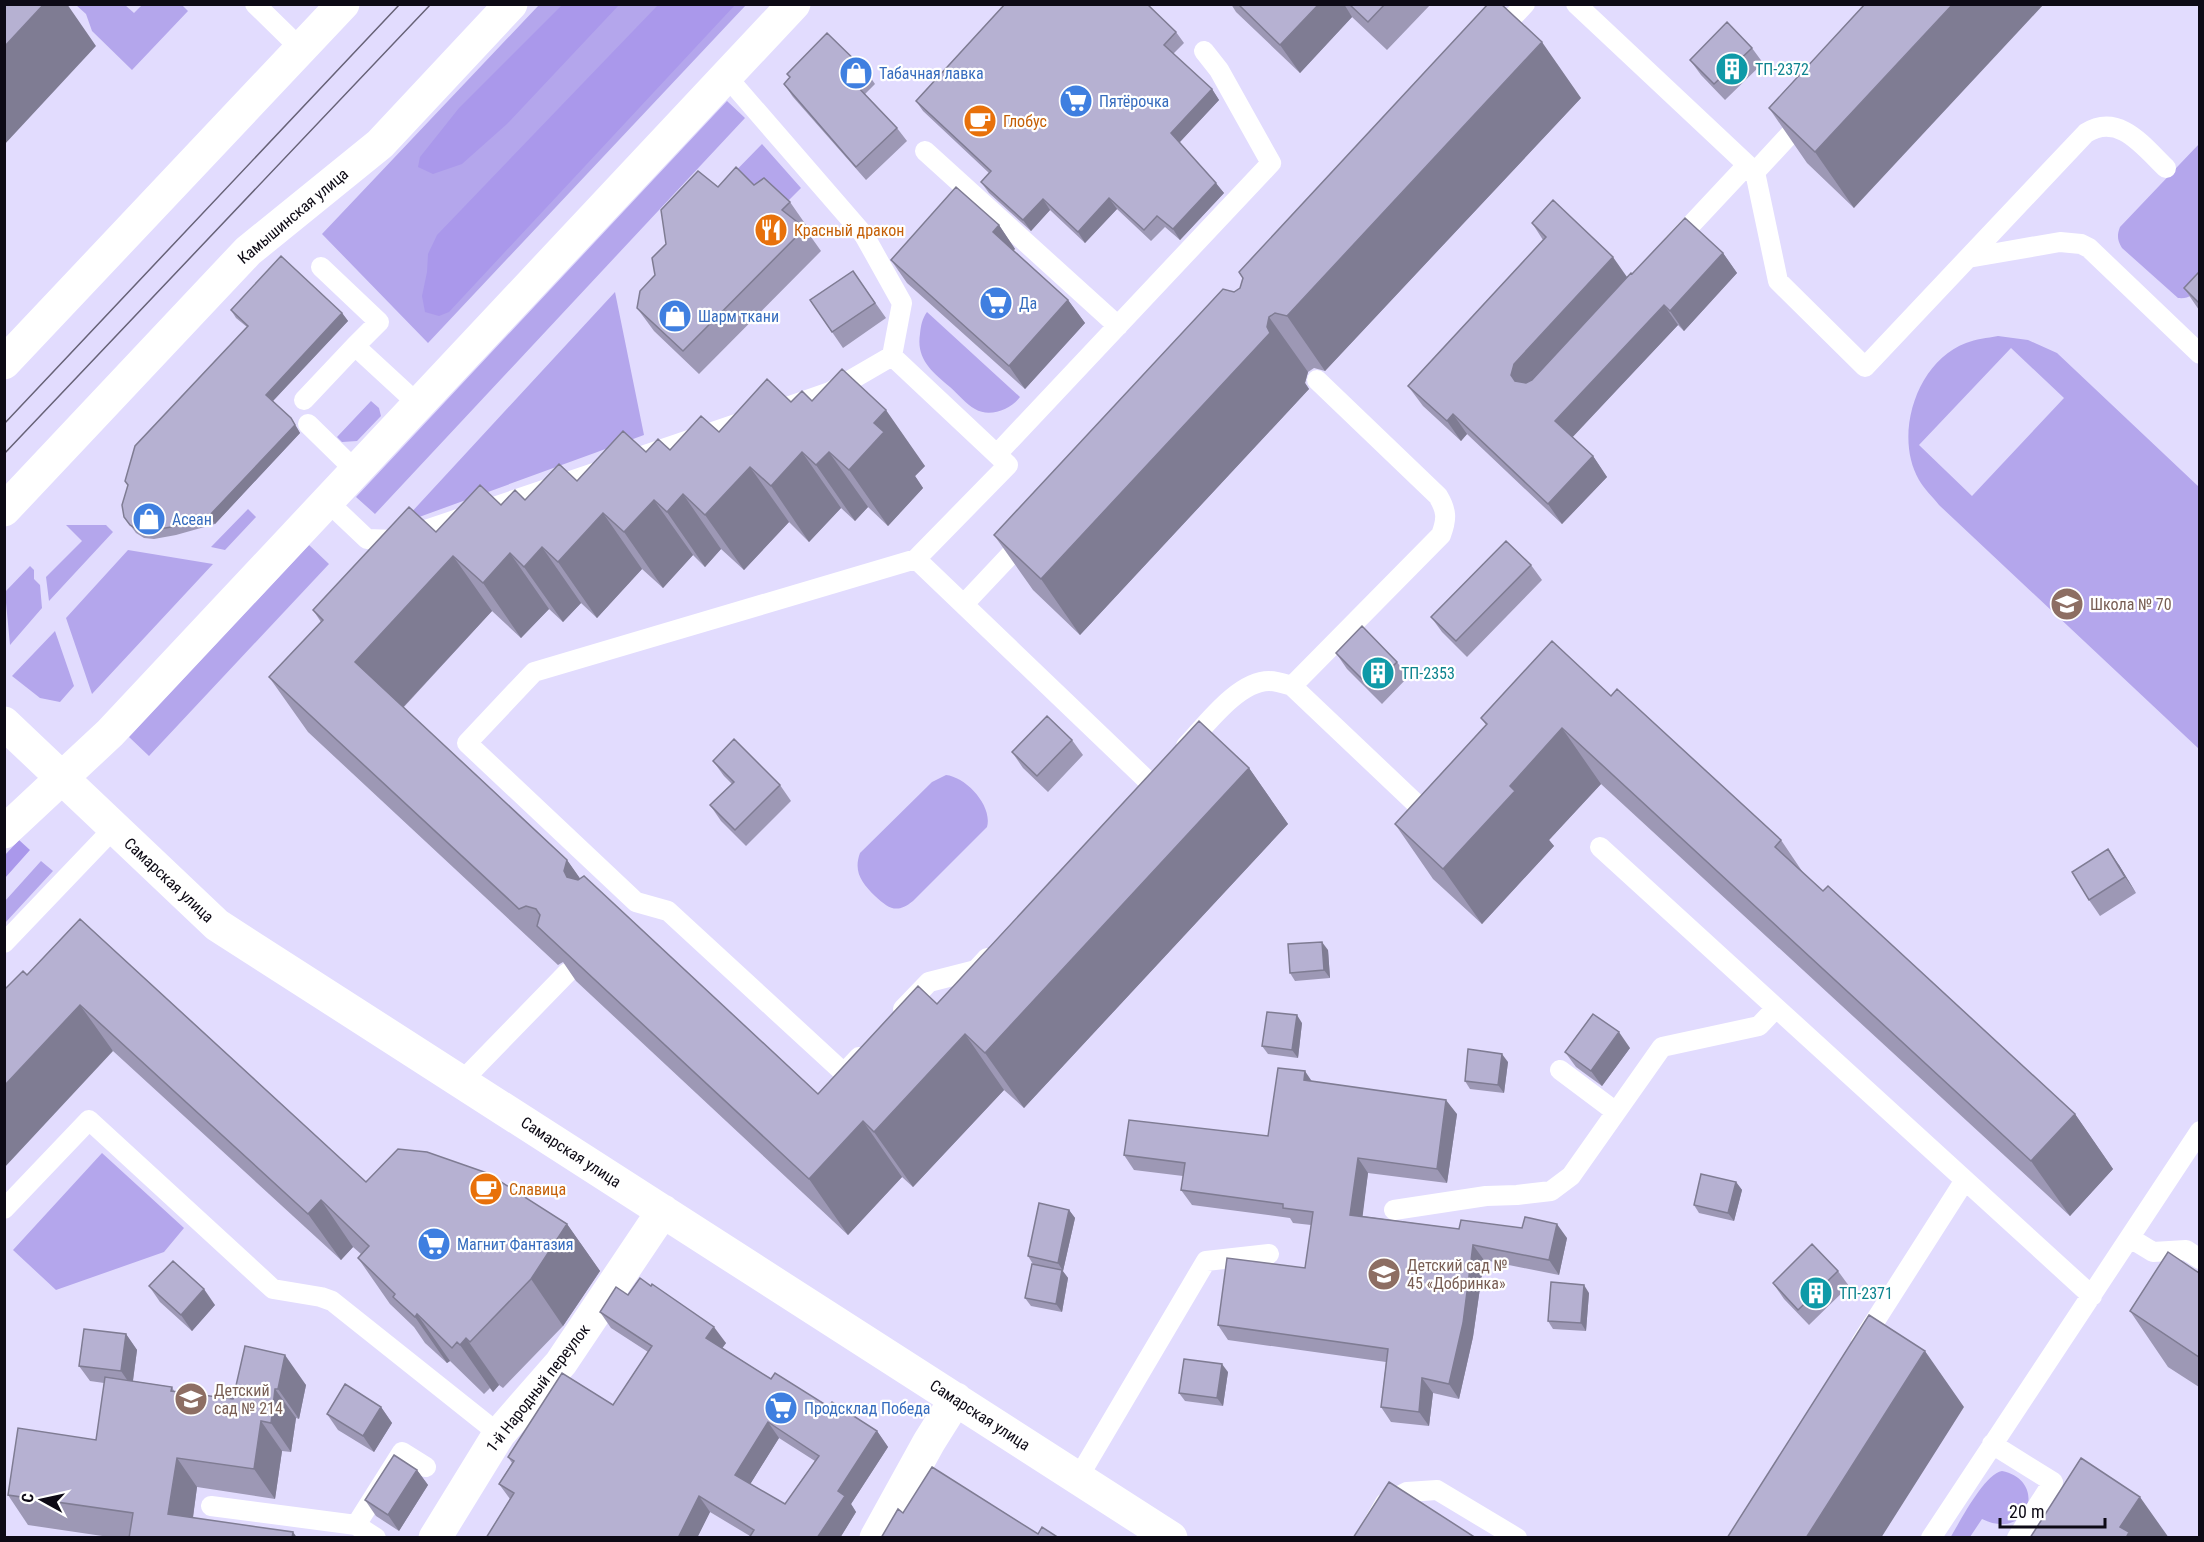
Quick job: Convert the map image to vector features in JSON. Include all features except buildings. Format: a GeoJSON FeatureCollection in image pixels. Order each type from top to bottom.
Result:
{"type":"FeatureCollection","features":[{"type":"Feature","properties":{"kind":"street"},"geometry":{"type":"LineString","coordinates":[[4,363],[343,4]]}},
{"type":"Feature","properties":{"kind":"street","name":"Камышинская улица"},"geometry":{"type":"LineString","coordinates":[[4,510],[249,251],[380,144],[511,4]]}},
{"type":"Feature","properties":{"kind":"street"},"geometry":{"type":"LineString","coordinates":[[4,832],[110,733],[794,4]]}},
{"type":"Feature","properties":{"kind":"street","name":"Самарская улица"},"geometry":{"type":"LineString","coordinates":[[4,723],[217,925],[1171,1538]]}},
{"type":"Feature","properties":{"kind":"street","name":"1-й Народный переулок"},"geometry":{"type":"LineString","coordinates":[[435,1538],[499,1434],[561,1363],[663,1211]]}},
{"type":"Feature","properties":{"kind":"street"},"geometry":{"type":"LineString","coordinates":[[876,1538],[929,1442],[956,1399]]}},
{"type":"Feature","properties":{"kind":"lane"},"geometry":{"type":"LineString","coordinates":[[255,4],[301,49]]}},
{"type":"Feature","properties":{"kind":"lane"},"geometry":{"type":"LineString","coordinates":[[1485,47],[1525,4]]}},
{"type":"Feature","properties":{"kind":"lane"},"geometry":{"type":"LineString","coordinates":[[1576,4],[1751,169],[1778,281],[1865,367],[2086,133],[2095,127],[2117,127],[2126,131],[2166,168]]}},
{"type":"Feature","properties":{"kind":"lane"},"geometry":{"type":"LineString","coordinates":[[997,454],[1271,163],[1219,70],[1204,51]]}},
{"type":"Feature","properties":{"kind":"lane"},"geometry":{"type":"LineString","coordinates":[[329,502],[367,539],[396,540],[830,392],[892,356],[902,303],[876,254],[864,235],[727,77]]}},
{"type":"Feature","properties":{"kind":"lane"},"geometry":{"type":"LineString","coordinates":[[1661,257],[1818,103]]}},
{"type":"Feature","properties":{"kind":"lane"},"geometry":{"type":"LineString","coordinates":[[925,151],[1118,326]]}},
{"type":"Feature","properties":{"kind":"lane"},"geometry":{"type":"LineString","coordinates":[[1968,258],[2060,242],[2081,244],[2089,248],[2199,354]]}},
{"type":"Feature","properties":{"kind":"lane"},"geometry":{"type":"LineString","coordinates":[[304,400],[379,322],[321,267]]}},
{"type":"Feature","properties":{"kind":"lane"},"geometry":{"type":"LineString","coordinates":[[355,346],[419,405]]}},
{"type":"Feature","properties":{"kind":"lane"},"geometry":{"type":"LineString","coordinates":[[875,1040],[844,1073],[668,911],[629,909],[467,743],[534,672],[916,559],[1008,465],[892,356]]}},
{"type":"Feature","properties":{"kind":"lane"},"geometry":{"type":"LineString","coordinates":[[1292,686],[1441,535],[1446,520],[1446,508],[1438,496],[1317,380]]}},
{"type":"Feature","properties":{"kind":"lane"},"geometry":{"type":"LineString","coordinates":[[308,424],[357,472]]}},
{"type":"Feature","properties":{"kind":"lane"},"geometry":{"type":"LineString","coordinates":[[964,604],[1037,526]]}},
{"type":"Feature","properties":{"kind":"lane"},"geometry":{"type":"LineString","coordinates":[[916,559],[1151,784]]}},
{"type":"Feature","properties":{"kind":"lane"},"geometry":{"type":"LineString","coordinates":[[1135,801],[1235,695],[1253,684],[1268,681],[1292,686],[1428,814]]}},
{"type":"Feature","properties":{"kind":"lane"},"geometry":{"type":"LineString","coordinates":[[4,943],[114,828]]}},
{"type":"Feature","properties":{"kind":"lane"},"geometry":{"type":"LineString","coordinates":[[1600,847],[2091,1296]]}},
{"type":"Feature","properties":{"kind":"lane"},"geometry":{"type":"LineString","coordinates":[[890,1023],[929,982],[976,970],[999,944]]}},
{"type":"Feature","properties":{"kind":"lane"},"geometry":{"type":"LineString","coordinates":[[461,1082],[567,973]]}},
{"type":"Feature","properties":{"kind":"lane"},"geometry":{"type":"LineString","coordinates":[[1394,1210],[1486,1196],[1551,1191],[1571,1176],[1662,1047],[1759,1026],[1776,1008]]}},
{"type":"Feature","properties":{"kind":"lane"},"geometry":{"type":"LineString","coordinates":[[1560,1070],[1616,1112]]}},
{"type":"Feature","properties":{"kind":"lane"},"geometry":{"type":"LineString","coordinates":[[4,1209],[89,1120],[273,1289],[332,1301],[499,1434]]}},
{"type":"Feature","properties":{"kind":"lane"},"geometry":{"type":"LineString","coordinates":[[1931,1538],[2199,1131]]}},
{"type":"Feature","properties":{"kind":"lane"},"geometry":{"type":"LineString","coordinates":[[1852,1357],[1965,1180]]}},
{"type":"Feature","properties":{"kind":"lane"},"geometry":{"type":"LineString","coordinates":[[2130,1238],[2153,1252],[2186,1250],[2199,1259]]}},
{"type":"Feature","properties":{"kind":"lane"},"geometry":{"type":"LineString","coordinates":[[1078,1478],[1206,1261],[1269,1254]]}},
{"type":"Feature","properties":{"kind":"lane"},"geometry":{"type":"LineString","coordinates":[[1992,1444],[2053,1482],[2017,1538]]}},
{"type":"Feature","properties":{"kind":"lane"},"geometry":{"type":"LineString","coordinates":[[356,1525],[402,1452],[426,1467]]}},
{"type":"Feature","properties":{"kind":"lane"},"geometry":{"type":"LineString","coordinates":[[1365,1538],[1385,1503],[1407,1492],[1437,1490],[1517,1538]]}},
{"type":"Feature","properties":{"kind":"lane"},"geometry":{"type":"LineString","coordinates":[[210,1506],[356,1525],[376,1538]]}},
{"type":"Feature","properties":{"kind":"shaded area"},"geometry":{"type":"Polygon","coordinates":[[[563,4],[619,5],[507,124],[462,164],[433,174],[418,167],[420,157],[459,108],[563,4]]]}},
{"type":"Feature","properties":{"kind":"shaded area"},"geometry":{"type":"Polygon","coordinates":[[[76,5],[125,5],[134,13],[142,5],[182,5],[188,11],[132,70],[92,31],[86,14],[76,5]]]}},
{"type":"Feature","properties":{"kind":"shaded area"},"geometry":{"type":"Polygon","coordinates":[[[539,5],[746,5],[428,343],[322,234],[539,5]]]}},
{"type":"Feature","properties":{"kind":"shaded area"},"geometry":{"type":"Polygon","coordinates":[[[658,5],[735,5],[449,312],[439,316],[425,312],[422,296],[428,254],[437,235],[658,5]]]}},
{"type":"Feature","properties":{"kind":"shaded area"},"geometry":{"type":"Polygon","coordinates":[[[727,101],[745,118],[375,514],[356,497],[727,101]]]}},
{"type":"Feature","properties":{"kind":"shaded area"},"geometry":{"type":"Polygon","coordinates":[[[762,144],[801,188],[786,203],[717,190],[762,144]]]}},
{"type":"Feature","properties":{"kind":"shaded area"},"geometry":{"type":"Polygon","coordinates":[[[2199,144],[2199,287],[2190,296],[2178,298],[2122,248],[2118,235],[2120,227],[2199,144]]]}},
{"type":"Feature","properties":{"kind":"shaded area"},"geometry":{"type":"Polygon","coordinates":[[[615,292],[644,435],[411,520],[408,516],[615,292]]]}},
{"type":"Feature","properties":{"kind":"shaded area"},"geometry":{"type":"Polygon","coordinates":[[[927,312],[1020,397],[1000,411],[981,412],[968,404],[937,376],[920,351],[921,328],[927,312]]]}},
{"type":"Feature","properties":{"kind":"shaded area"},"geometry":{"type":"Polygon","coordinates":[[[1998,336],[2028,340],[2057,353],[2199,487],[2199,749],[1939,505],[1919,480],[1908,442],[1914,401],[1923,382],[1934,366],[1949,352],[1966,343],[1998,336]],[[2011,348],[1919,445],[1972,496],[2064,398],[2011,348]]]}},
{"type":"Feature","properties":{"kind":"shaded area"},"geometry":{"type":"Polygon","coordinates":[[[371,401],[379,408],[381,416],[357,441],[342,442],[337,437],[371,401]]]}},
{"type":"Feature","properties":{"kind":"shaded area"},"geometry":{"type":"Polygon","coordinates":[[[248,509],[256,517],[225,550],[211,547],[248,509]]]}},
{"type":"Feature","properties":{"kind":"shaded area"},"geometry":{"type":"Polygon","coordinates":[[[66,525],[106,525],[113,532],[49,601],[46,577],[82,541],[66,525]]]}},
{"type":"Feature","properties":{"kind":"shaded area"},"geometry":{"type":"Polygon","coordinates":[[[309,545],[329,564],[149,756],[129,737],[309,545]]]}},
{"type":"Feature","properties":{"kind":"shaded area"},"geometry":{"type":"Polygon","coordinates":[[[128,550],[213,564],[92,694],[66,618],[128,550]]]}},
{"type":"Feature","properties":{"kind":"shaded area"},"geometry":{"type":"Polygon","coordinates":[[[30,566],[34,570],[34,579],[40,585],[42,608],[10,645],[5,592],[30,566]]]}},
{"type":"Feature","properties":{"kind":"shaded area"},"geometry":{"type":"Polygon","coordinates":[[[55,631],[74,686],[60,702],[40,698],[12,676],[55,631]]]}},
{"type":"Feature","properties":{"kind":"shaded area"},"geometry":{"type":"Polygon","coordinates":[[[946,775],[962,781],[976,794],[986,810],[987,827],[913,901],[898,909],[889,907],[870,891],[860,877],[858,860],[860,853],[932,782],[946,775]]]}},
{"type":"Feature","properties":{"kind":"shaded area"},"geometry":{"type":"Polygon","coordinates":[[[19,840],[30,850],[5,878],[4,856],[19,840]]]}},
{"type":"Feature","properties":{"kind":"shaded area"},"geometry":{"type":"Polygon","coordinates":[[[41,861],[53,871],[5,923],[5,901],[41,861]]]}},
{"type":"Feature","properties":{"kind":"shaded area"},"geometry":{"type":"Polygon","coordinates":[[[102,1153],[184,1228],[164,1252],[56,1290],[13,1250],[102,1153]]]}},
{"type":"Feature","properties":{"kind":"shaded area"},"geometry":{"type":"Polygon","coordinates":[[[2002,1471],[2017,1477],[2025,1486],[2028,1497],[2027,1507],[2021,1517],[2011,1523],[1998,1524],[1982,1519],[1970,1537],[1950,1538],[1980,1489],[1995,1474],[2002,1471]]]}},
{"type":"Feature","properties":{"kind":"tram line"},"geometry":{"type":"LineString","coordinates":[[4,424],[400,4]]}},
{"type":"Feature","properties":{"kind":"tram line"},"geometry":{"type":"LineString","coordinates":[[4,454],[431,4]]}},
{"type":"Feature","properties":{"kind":"place","name":"ТП-2372"},"geometry":{"type":"Point","coordinates":[1732,69]}},
{"type":"Feature","properties":{"kind":"place","name":"Табачная лавка"},"geometry":{"type":"Point","coordinates":[856,73]}},
{"type":"Feature","properties":{"kind":"place","name":"Пятёрочка"},"geometry":{"type":"Point","coordinates":[1076,101]}},
{"type":"Feature","properties":{"kind":"place","name":"Глобус"},"geometry":{"type":"Point","coordinates":[980,121]}},
{"type":"Feature","properties":{"kind":"place","name":"Красный дракон"},"geometry":{"type":"Point","coordinates":[771,230]}},
{"type":"Feature","properties":{"kind":"place","name":"Да"},"geometry":{"type":"Point","coordinates":[996,303]}},
{"type":"Feature","properties":{"kind":"place","name":"Шарм ткани"},"geometry":{"type":"Point","coordinates":[675,316]}},
{"type":"Feature","properties":{"kind":"place","name":"Асеан"},"geometry":{"type":"Point","coordinates":[149,519]}},
{"type":"Feature","properties":{"kind":"place","name":"Школа № 70"},"geometry":{"type":"Point","coordinates":[2067,604]}},
{"type":"Feature","properties":{"kind":"place","name":"ТП-2353"},"geometry":{"type":"Point","coordinates":[1378,673]}},
{"type":"Feature","properties":{"kind":"place","name":"Славица"},"geometry":{"type":"Point","coordinates":[486,1189]}},
{"type":"Feature","properties":{"kind":"place","name":"Магнит Фантазия"},"geometry":{"type":"Point","coordinates":[434,1244]}},
{"type":"Feature","properties":{"kind":"place","name":"Детский сад № 45 «Добринка»"},"geometry":{"type":"Point","coordinates":[1384,1274]}},
{"type":"Feature","properties":{"kind":"place","name":"ТП-2371"},"geometry":{"type":"Point","coordinates":[1816,1293]}},
{"type":"Feature","properties":{"kind":"place","name":"Детский сад № 214"},"geometry":{"type":"Point","coordinates":[191,1399]}},
{"type":"Feature","properties":{"kind":"place","name":"Продсклад Победа"},"geometry":{"type":"Point","coordinates":[781,1408]}}]}
